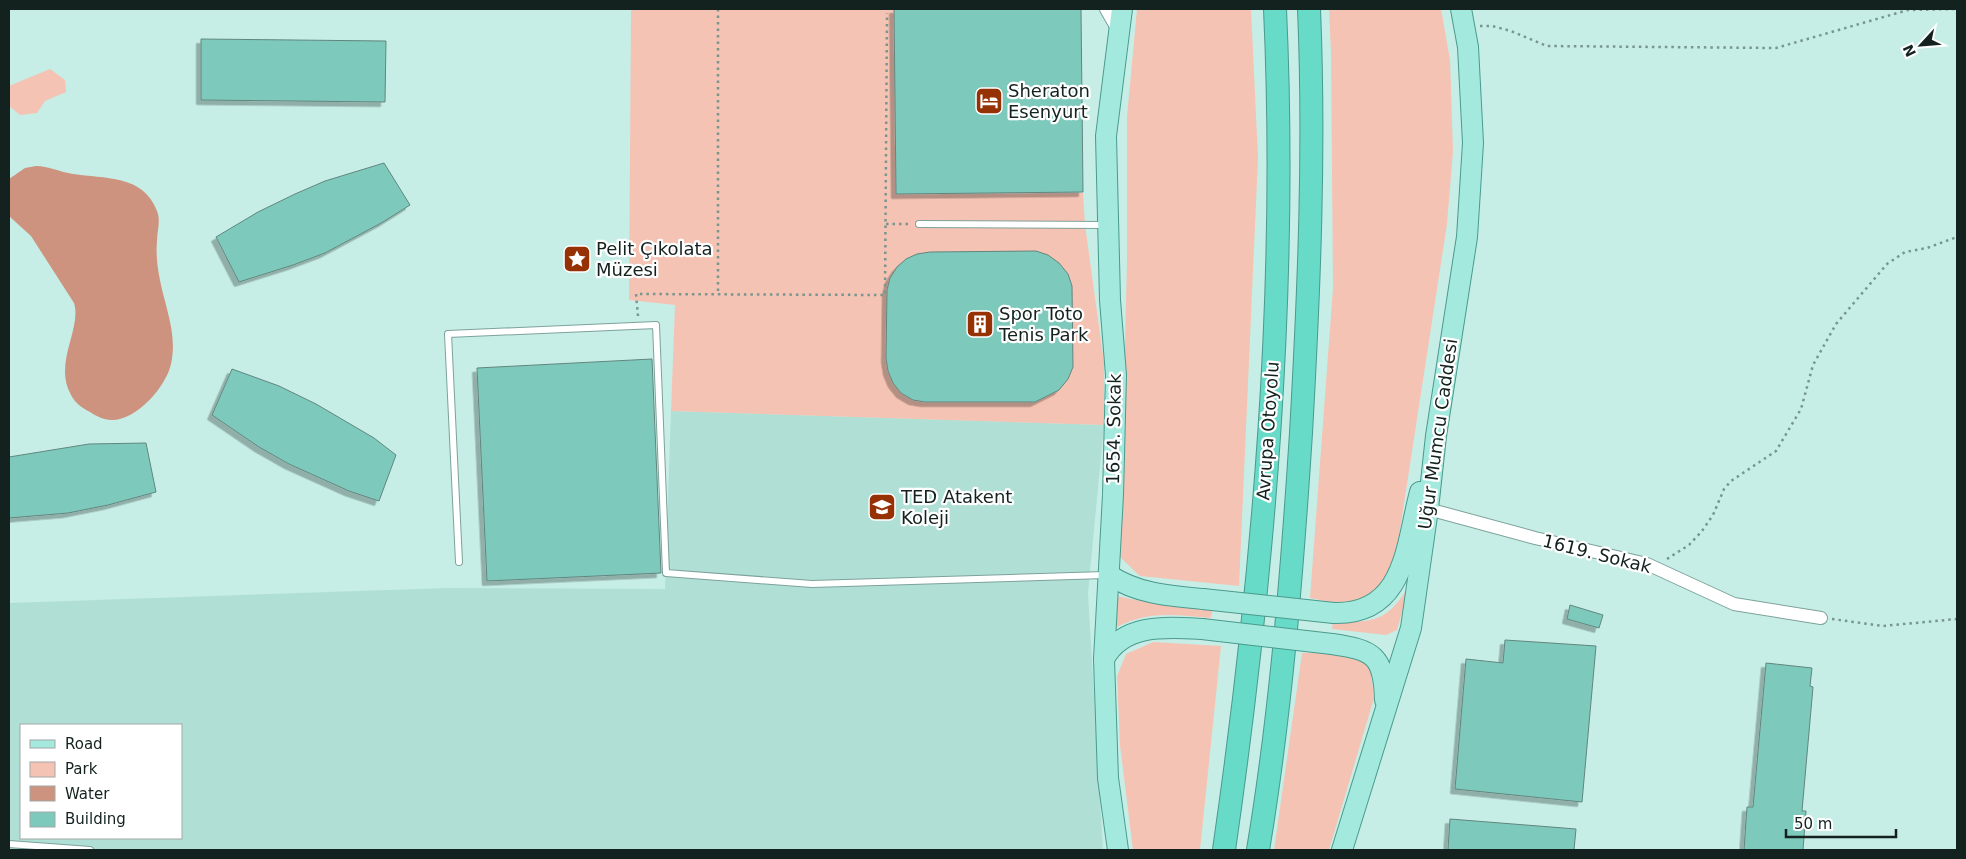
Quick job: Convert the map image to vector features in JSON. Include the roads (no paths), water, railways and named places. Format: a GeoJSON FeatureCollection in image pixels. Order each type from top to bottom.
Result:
{"type":"FeatureCollection","features":[{"type":"Feature","properties":{"kind":"highway","name":"Avrupa Otoyolu"},"geometry":{"type":"LineString","coordinates":[[1224,850],[1246,697],[1270,437],[1277,272],[1278,100],[1275,9]]}},
{"type":"Feature","properties":{"kind":"highway","name":"Avrupa Otoyolu"},"geometry":{"type":"LineString","coordinates":[[1258,850],[1280,692],[1296,503],[1311,252],[1309,9]]}},
{"type":"Feature","properties":{"kind":"main road","name":"1654. Sokak"},"geometry":{"type":"LineString","coordinates":[[1118,850],[1108,778],[1104,659],[1116,375],[1108,225],[1106,136],[1122,9]]}},
{"type":"Feature","properties":{"kind":"main road","name":"Uğur Mumcu Caddesi"},"geometry":{"type":"LineString","coordinates":[[1342,850],[1411,628],[1436,436],[1467,237],[1473,143],[1468,47],[1463,17]]}},
{"type":"Feature","properties":{"kind":"main road"},"geometry":{"type":"LineString","coordinates":[[1109,575],[1124,585],[1143,591],[1203,599],[1334,613],[1355,611],[1370,606],[1385,596],[1396,581],[1436,436]]}},
{"type":"Feature","properties":{"kind":"main road"},"geometry":{"type":"LineString","coordinates":[[1104,659],[1114,644],[1139,631],[1175,628],[1202,629],[1360,648],[1374,657],[1383,677],[1385,712]]}},
{"type":"Feature","properties":{"kind":"street"},"geometry":{"type":"LineString","coordinates":[[1106,9],[1119,32]]}},
{"type":"Feature","properties":{"kind":"street","name":"1619. Sokak"},"geometry":{"type":"LineString","coordinates":[[1428,509],[1535,538],[1653,566],[1734,604],[1821,618]]}},
{"type":"Feature","properties":{"kind":"lane"},"geometry":{"type":"LineString","coordinates":[[919,224],[1108,225]]}},
{"type":"Feature","properties":{"kind":"lane"},"geometry":{"type":"LineString","coordinates":[[458,562],[448,334],[656,325],[666,573],[812,584],[1109,575]]}},
{"type":"Feature","properties":{"kind":"lane"},"geometry":{"type":"LineString","coordinates":[[9,844],[90,850]]}},
{"type":"Feature","properties":{"kind":"water"},"geometry":{"type":"Polygon","coordinates":[[[36,166],[73,174],[121,180],[132,184],[151,199],[157,211],[159,222],[157,262],[172,330],[173,353],[168,373],[156,392],[140,409],[121,419],[103,419],[84,409],[71,395],[66,383],[65,371],[74,324],[74,303],[31,236],[9,216],[9,179],[25,168],[36,166]]]}},
{"type":"Feature","properties":{"kind":"place","name":"Sheraton Esenyurt"},"geometry":{"type":"Point","coordinates":[989,101]}},
{"type":"Feature","properties":{"kind":"place","name":"Pelit Çıkolata Müzesi"},"geometry":{"type":"Point","coordinates":[577,259]}},
{"type":"Feature","properties":{"kind":"place","name":"Spor Toto Tenis Park"},"geometry":{"type":"Point","coordinates":[980,324]}},
{"type":"Feature","properties":{"kind":"place","name":"TED Atakent Koleji"},"geometry":{"type":"Point","coordinates":[882,507]}}]}
